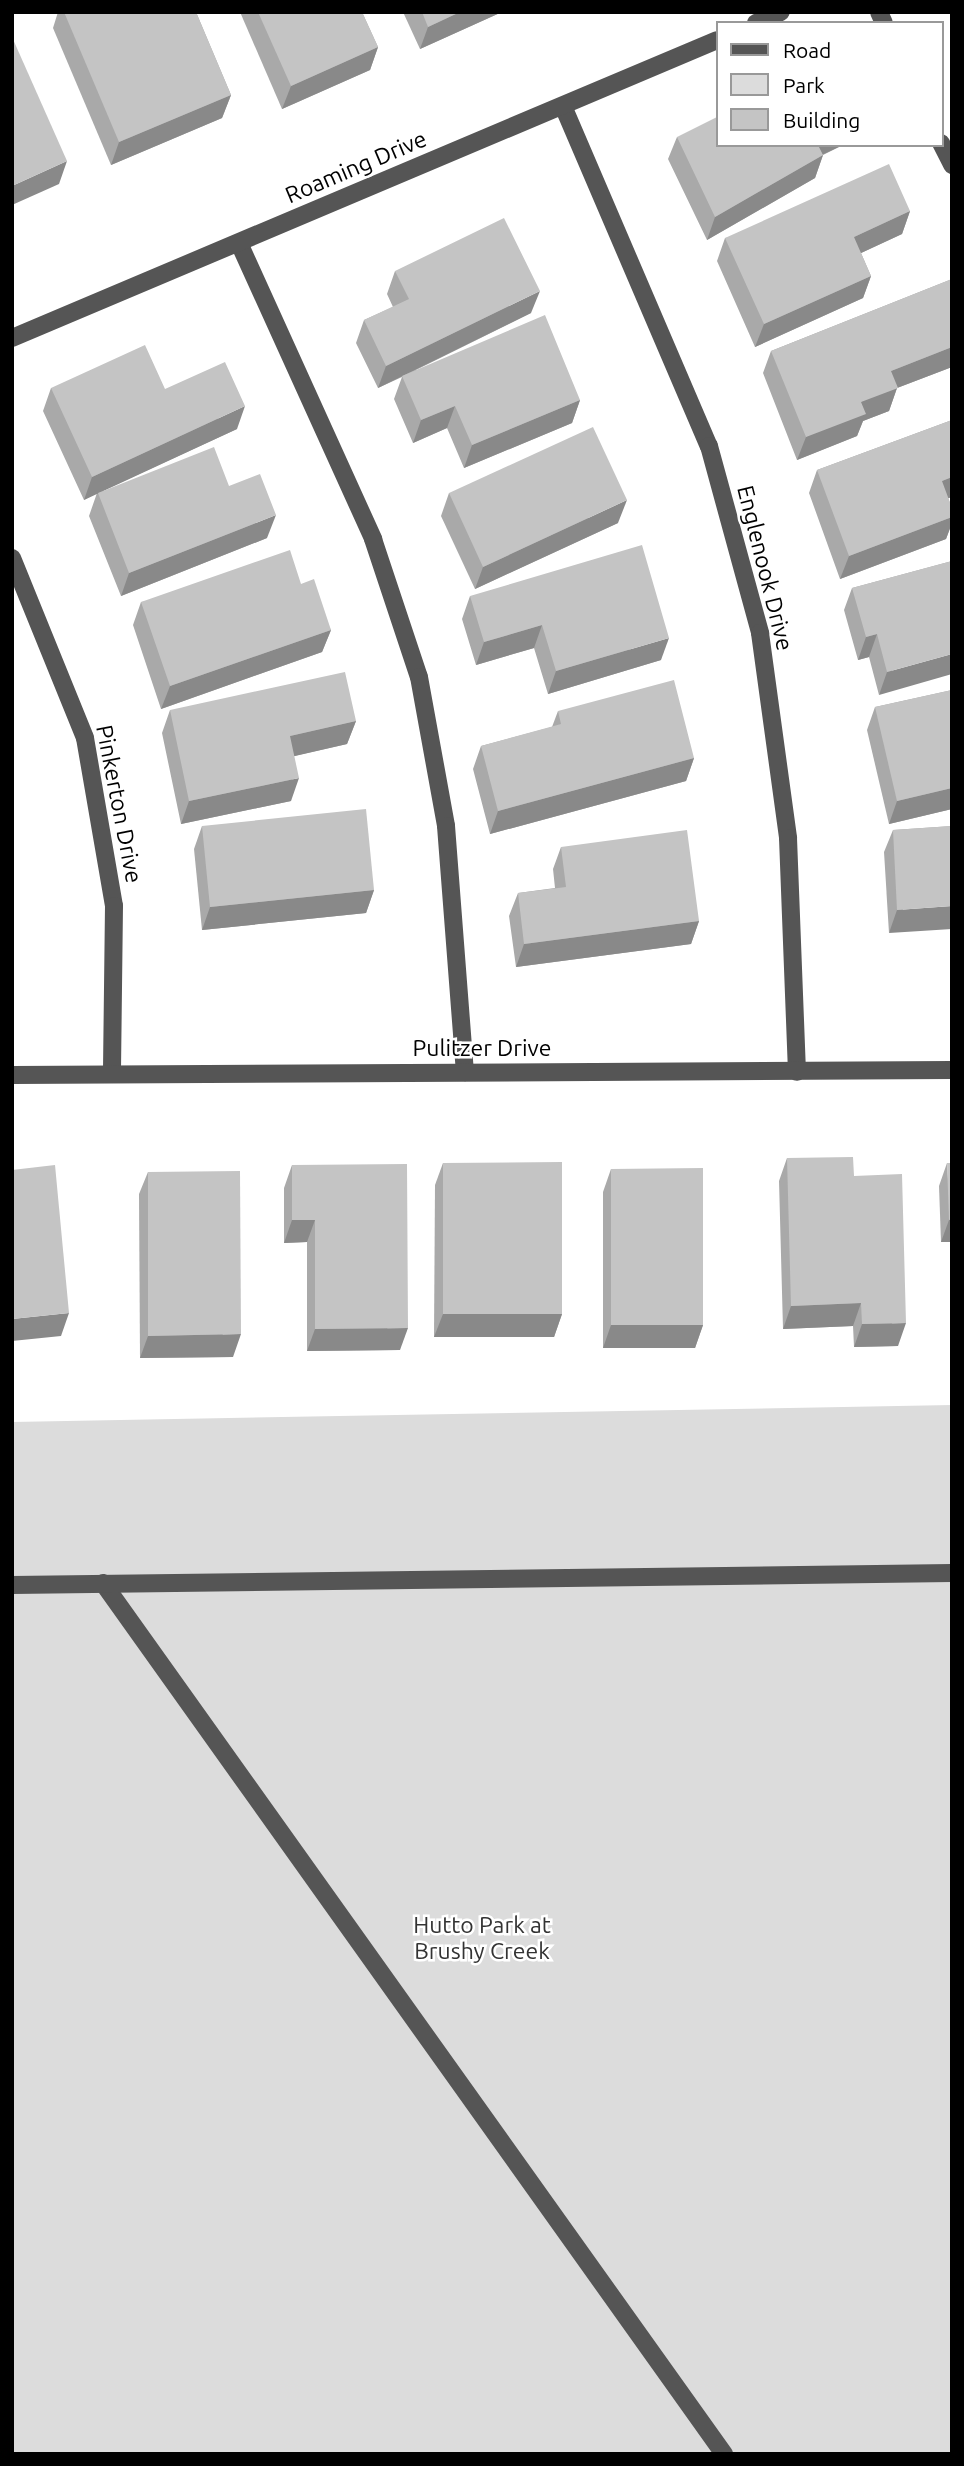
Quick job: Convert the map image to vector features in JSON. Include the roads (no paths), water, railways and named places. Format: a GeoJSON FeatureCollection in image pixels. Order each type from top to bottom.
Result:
{"type":"FeatureCollection","features":[{"type":"Feature","properties":{"kind":"street"},"geometry":{"type":"LineString","coordinates":[[761,21],[781,12]]}},
{"type":"Feature","properties":{"kind":"street","name":"Roaming Drive"},"geometry":{"type":"LineString","coordinates":[[12,338],[716,40]]}},
{"type":"Feature","properties":{"kind":"street","name":"Englenook Drive"},"geometry":{"type":"LineString","coordinates":[[563,106],[709,446],[760,633],[788,838],[797,1072]]}},
{"type":"Feature","properties":{"kind":"street"},"geometry":{"type":"LineString","coordinates":[[943,147],[952,165]]}},
{"type":"Feature","properties":{"kind":"street"},"geometry":{"type":"LineString","coordinates":[[239,243],[373,539],[419,677],[446,826],[465,1072]]}},
{"type":"Feature","properties":{"kind":"street","name":"Pinkerton Drive"},"geometry":{"type":"LineString","coordinates":[[12,558],[85,738],[114,906],[112,1073]]}},
{"type":"Feature","properties":{"kind":"street","name":"Pulitzer Drive"},"geometry":{"type":"LineString","coordinates":[[12,1075],[952,1070]]}},
{"type":"Feature","properties":{"kind":"street"},"geometry":{"type":"LineString","coordinates":[[12,1585],[952,1573]]}},
{"type":"Feature","properties":{"kind":"street"},"geometry":{"type":"LineString","coordinates":[[103,1583],[724,2454]]}},
{"type":"Feature","properties":{"kind":"park label","name":"Hutto Park at Brushy Creek"},"geometry":{"type":"Point","coordinates":[482,1938]}}]}
